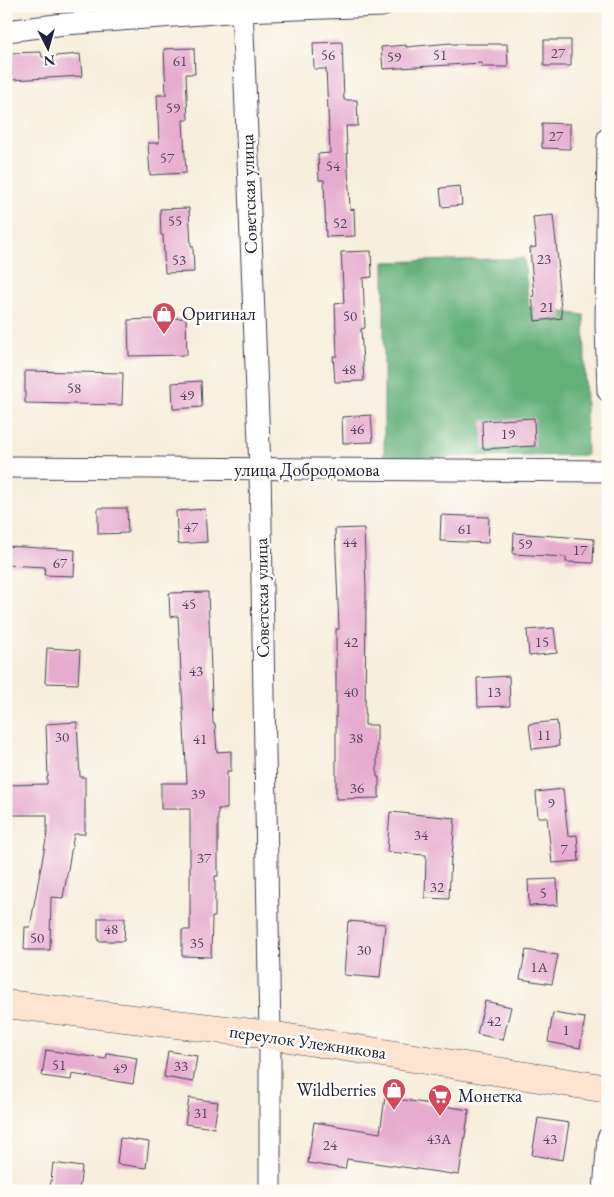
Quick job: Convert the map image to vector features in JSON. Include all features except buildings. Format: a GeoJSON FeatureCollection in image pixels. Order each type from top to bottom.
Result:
{"type":"FeatureCollection","features":[{"type":"Feature","properties":{"kind":"main road","name":"переулок Улежникова"},"geometry":{"type":"LineString","coordinates":[[6,1004],[270,1035],[608,1089]]}},
{"type":"Feature","properties":{"kind":"street"},"geometry":{"type":"LineString","coordinates":[[6,31],[242,8],[382,6]]}},
{"type":"Feature","properties":{"kind":"street","name":"Советская улица"},"geometry":{"type":"LineString","coordinates":[[242,8],[260,470],[270,1035],[270,1191]]}},
{"type":"Feature","properties":{"kind":"street"},"geometry":{"type":"LineString","coordinates":[[608,138],[606,324],[608,391]]}},
{"type":"Feature","properties":{"kind":"street","name":"улица Добродомова"},"geometry":{"type":"LineString","coordinates":[[6,467],[608,471]]}},
{"type":"Feature","properties":{"kind":"street"},"geometry":{"type":"LineString","coordinates":[[604,1191],[608,1138]]}},
{"type":"Feature","properties":{"kind":"green space"},"geometry":{"type":"Polygon","coordinates":[[[524,258],[529,307],[584,315],[587,455],[384,458],[384,262],[524,258]]]}},
{"type":"Feature","properties":{"kind":"place","name":"Оригинал"},"geometry":{"type":"Point","coordinates":[164,335]}},
{"type":"Feature","properties":{"kind":"place","name":"Wildberries"},"geometry":{"type":"Point","coordinates":[394,1111]}},
{"type":"Feature","properties":{"kind":"place","name":"Монетка"},"geometry":{"type":"Point","coordinates":[440,1117]}}]}
